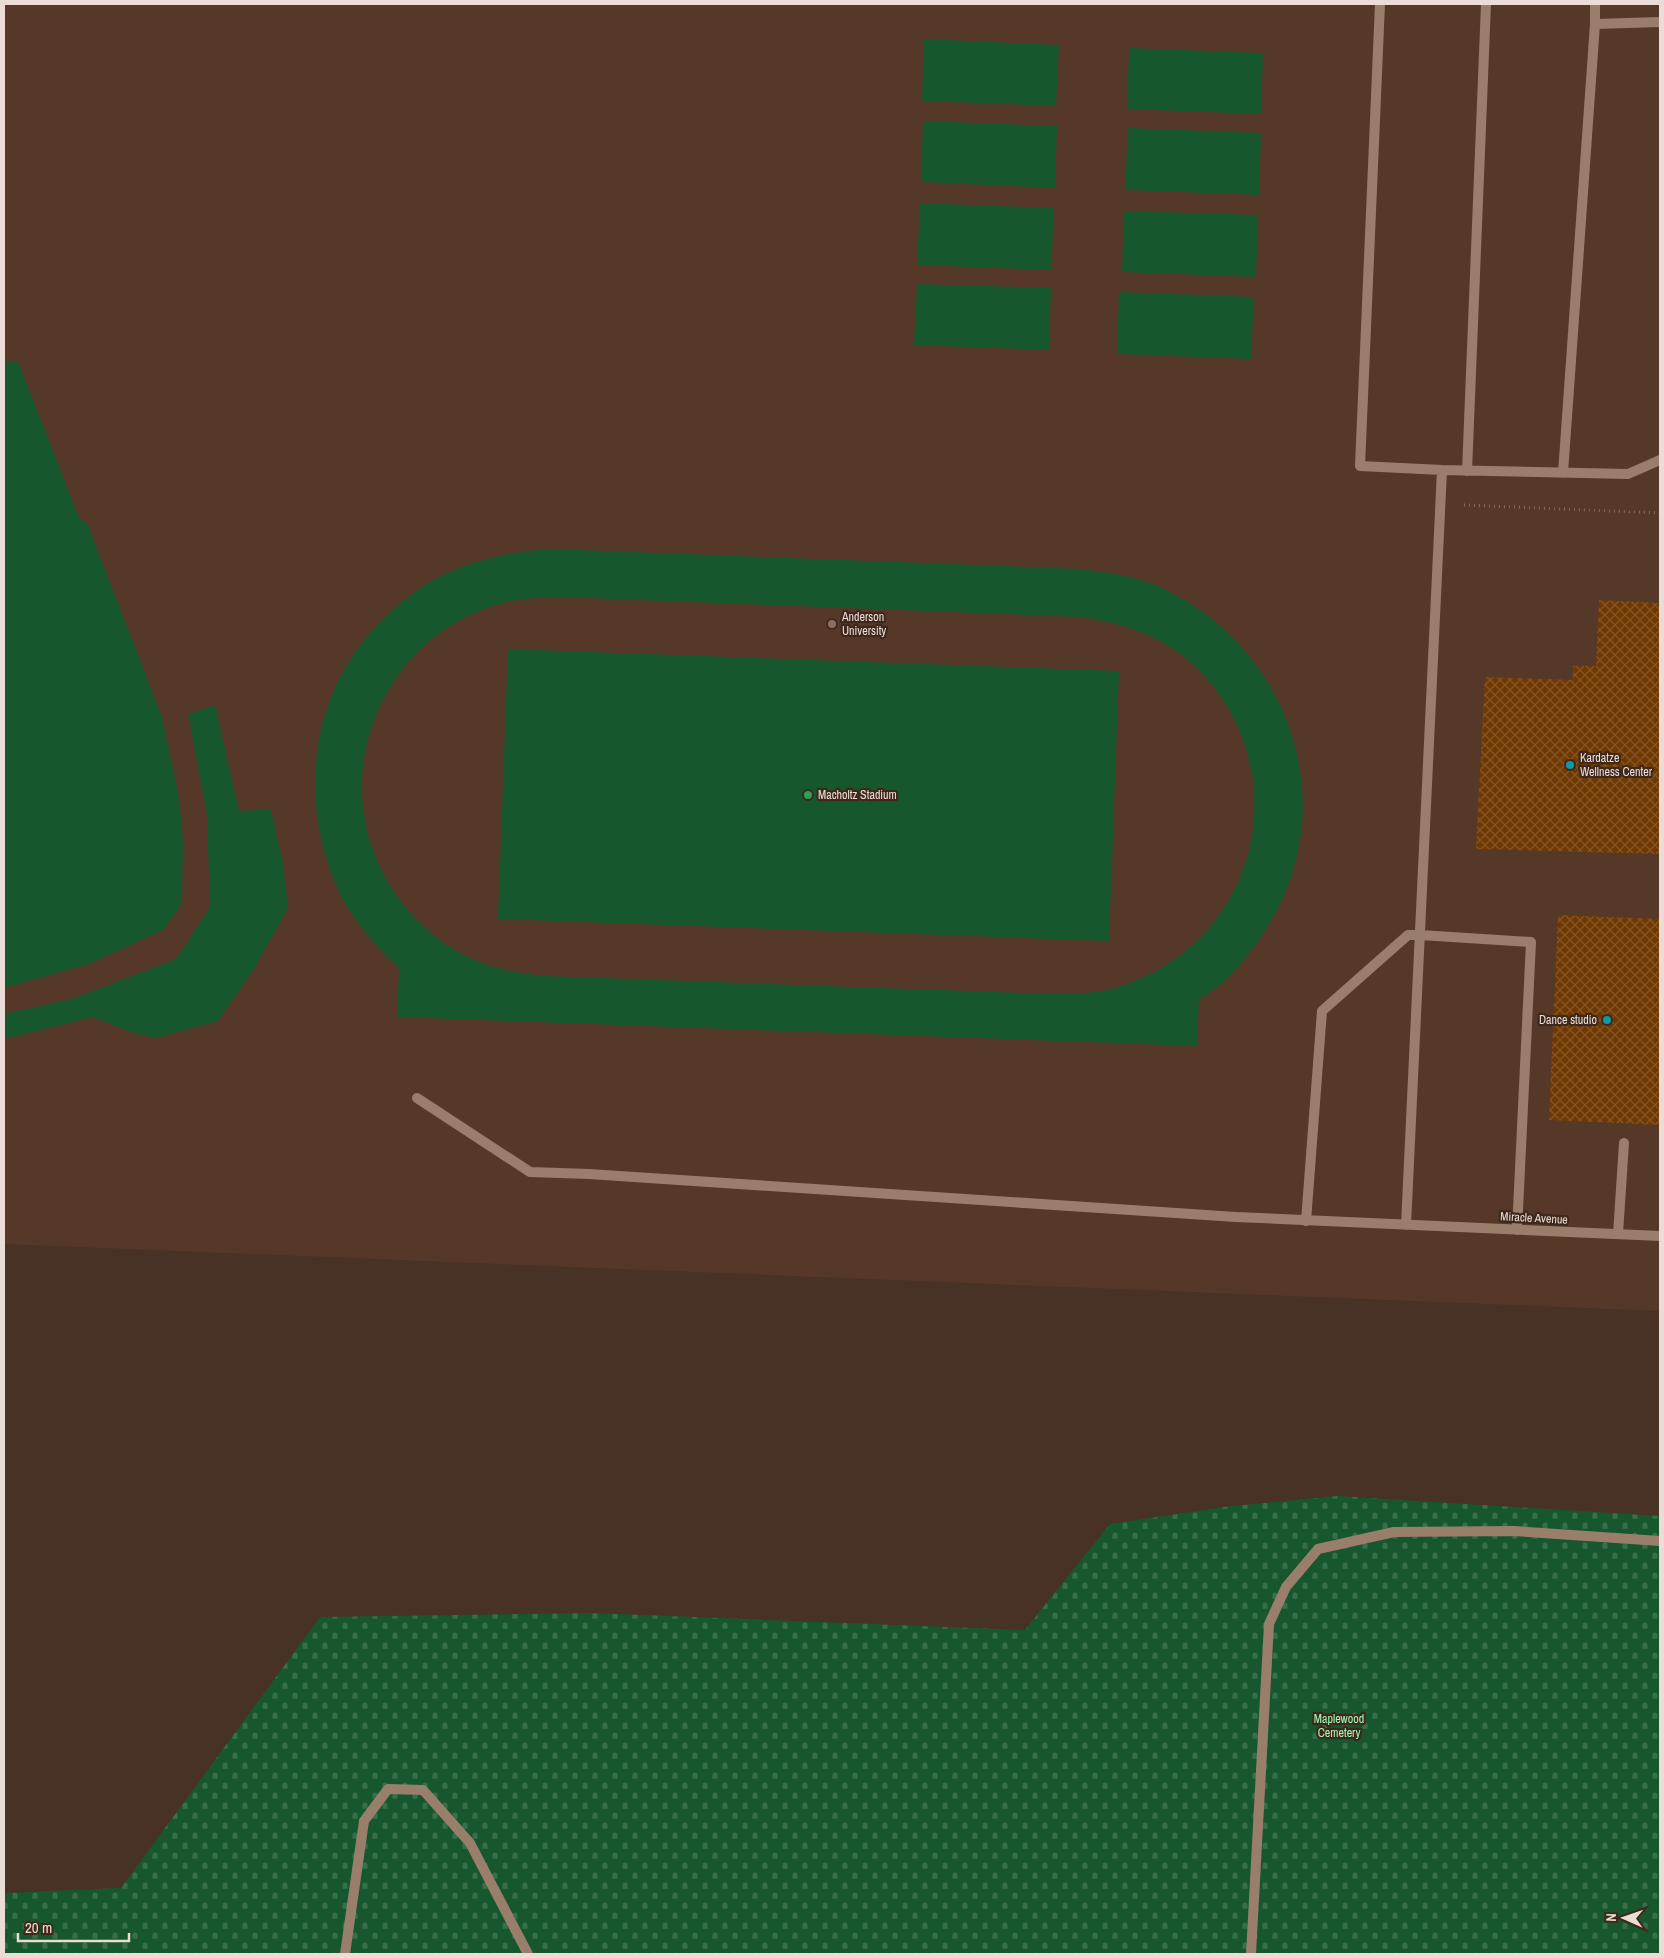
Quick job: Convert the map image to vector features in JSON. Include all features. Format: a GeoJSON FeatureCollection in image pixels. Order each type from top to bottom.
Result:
{"type":"FeatureCollection","features":[{"type":"Feature","properties":{"kind":"lane"},"geometry":{"type":"LineString","coordinates":[[1380,4],[1360,466],[1467,471],[1628,474],[1660,460]]}},
{"type":"Feature","properties":{"kind":"lane"},"geometry":{"type":"LineString","coordinates":[[1467,471],[1486,4]]}},
{"type":"Feature","properties":{"kind":"lane"},"geometry":{"type":"LineString","coordinates":[[1563,473],[1595,4]]}},
{"type":"Feature","properties":{"kind":"lane"},"geometry":{"type":"LineString","coordinates":[[1595,24],[1660,22]]}},
{"type":"Feature","properties":{"kind":"lane"},"geometry":{"type":"LineString","coordinates":[[1406,1225],[1442,470]]}},
{"type":"Feature","properties":{"kind":"lane"},"geometry":{"type":"LineString","coordinates":[[1306,1221],[1322,1011],[1408,935],[1420,935],[1531,942],[1516,1230]]}},
{"type":"Feature","properties":{"kind":"lane","name":"Miracle Avenue"},"geometry":{"type":"LineString","coordinates":[[417,1098],[530,1172],[1306,1221],[1660,1236]]}},
{"type":"Feature","properties":{"kind":"lane"},"geometry":{"type":"LineString","coordinates":[[1618,1234],[1624,1143]]}},
{"type":"Feature","properties":{"kind":"lane"},"geometry":{"type":"LineString","coordinates":[[1251,1954],[1269,1624],[1286,1587],[1318,1550],[1394,1532],[1514,1531],[1660,1541]]}},
{"type":"Feature","properties":{"kind":"lane"},"geometry":{"type":"LineString","coordinates":[[345,1954],[364,1821],[388,1789],[423,1790],[470,1843],[528,1954]]}},
{"type":"Feature","properties":{"kind":"path"},"geometry":{"type":"LineString","coordinates":[[1441,504],[1660,513]]}},
{"type":"Feature","properties":{"kind":"shaded area","name":"Anderson University"},"geometry":{"type":"Polygon","coordinates":[[[4,4],[1660,4],[1660,1311],[4,1244],[4,4]]]}},
{"type":"Feature","properties":{"kind":"green space"},"geometry":{"type":"Polygon","coordinates":[[[924,39],[1059,45],[1056,106],[922,101],[924,39]]]}},
{"type":"Feature","properties":{"kind":"green space"},"geometry":{"type":"Polygon","coordinates":[[[1129,48],[1263,53],[1261,114],[1127,109],[1129,48]]]}},
{"type":"Feature","properties":{"kind":"green space"},"geometry":{"type":"Polygon","coordinates":[[[923,121],[1057,126],[1055,188],[921,182],[923,121]]]}},
{"type":"Feature","properties":{"kind":"green space"},"geometry":{"type":"Polygon","coordinates":[[[1128,128],[1261,133],[1259,195],[1125,190],[1128,128]]]}},
{"type":"Feature","properties":{"kind":"green space"},"geometry":{"type":"Polygon","coordinates":[[[920,203],[1054,208],[1051,270],[917,265],[920,203]]]}},
{"type":"Feature","properties":{"kind":"green space"},"geometry":{"type":"Polygon","coordinates":[[[1124,211],[1258,215],[1256,277],[1122,272],[1124,211]]]}},
{"type":"Feature","properties":{"kind":"green space"},"geometry":{"type":"Polygon","coordinates":[[[917,284],[1051,288],[1049,350],[914,345],[917,284]]]}},
{"type":"Feature","properties":{"kind":"green space"},"geometry":{"type":"Polygon","coordinates":[[[1119,292],[1254,297],[1251,359],[1117,354],[1119,292]]]}},
{"type":"Feature","properties":{"kind":"green space"},"geometry":{"type":"Polygon","coordinates":[[[18,361],[79,518],[87,523],[162,717],[179,798],[183,841],[182,904],[163,930],[89,964],[4,988],[4,363],[18,361]]]}},
{"type":"Feature","properties":{"kind":"green space"},"geometry":{"type":"Polygon","coordinates":[[[539,550],[1081,569],[1122,576],[1152,584],[1205,613],[1240,646],[1269,684],[1289,726],[1300,771],[1302,818],[1294,866],[1276,912],[1253,949],[1233,973],[1211,992],[1199,999],[1197,1046],[397,1017],[399,969],[366,933],[351,913],[339,892],[326,856],[318,819],[315,782],[318,745],[327,709],[341,675],[362,643],[388,614],[414,592],[456,569],[470,564],[497,556],[539,550]],[[559,597],[522,599],[483,609],[440,633],[415,654],[395,680],[376,716],[365,753],[362,792],[367,829],[379,866],[399,899],[425,928],[468,957],[489,965],[522,973],[545,976],[1052,994],[1090,993],[1112,989],[1154,973],[1189,948],[1217,918],[1238,882],[1251,843],[1254,801],[1249,759],[1233,717],[1219,694],[1202,673],[1177,652],[1151,637],[1124,626],[1081,617],[559,597]]]}},
{"type":"Feature","properties":{"kind":"green space","name":"Macholtz Stadium"},"geometry":{"type":"Polygon","coordinates":[[[508,649],[1119,671],[1109,941],[498,919],[508,649]]]}},
{"type":"Feature","properties":{"kind":"green space"},"geometry":{"type":"Polygon","coordinates":[[[215,705],[239,811],[271,809],[283,864],[288,908],[254,969],[218,1021],[156,1038],[130,1032],[93,1017],[4,1039],[4,1014],[72,999],[176,959],[210,907],[207,815],[188,714],[215,705]]]}},
{"type":"Feature","properties":{"kind":"green space","name":"Maplewood Cemetery"},"geometry":{"type":"Polygon","coordinates":[[[1337,1496],[1660,1516],[1660,1954],[4,1954],[4,1893],[121,1888],[320,1617],[591,1613],[1025,1630],[1110,1524],[1224,1507],[1337,1496]]]}},
{"type":"Feature","properties":{"kind":"building","name":"Kardatze Wellness Center"},"geometry":{"type":"Polygon","coordinates":[[[1599,600],[1660,603],[1660,854],[1476,849],[1485,677],[1573,680],[1573,666],[1596,666],[1599,600]]]}},
{"type":"Feature","properties":{"kind":"building","name":"Dance studio"},"geometry":{"type":"Polygon","coordinates":[[[1558,915],[1660,919],[1660,1125],[1549,1120],[1558,915]]]}},
{"type":"Feature","properties":{"kind":"place","name":"Anderson University"},"geometry":{"type":"Point","coordinates":[832,624]}},
{"type":"Feature","properties":{"kind":"place","name":"Kardatze Wellness Center"},"geometry":{"type":"Point","coordinates":[1570,765]}},
{"type":"Feature","properties":{"kind":"place","name":"Macholtz Stadium"},"geometry":{"type":"Point","coordinates":[808,795]}},
{"type":"Feature","properties":{"kind":"place","name":"Dance studio"},"geometry":{"type":"Point","coordinates":[1607,1020]}}]}
